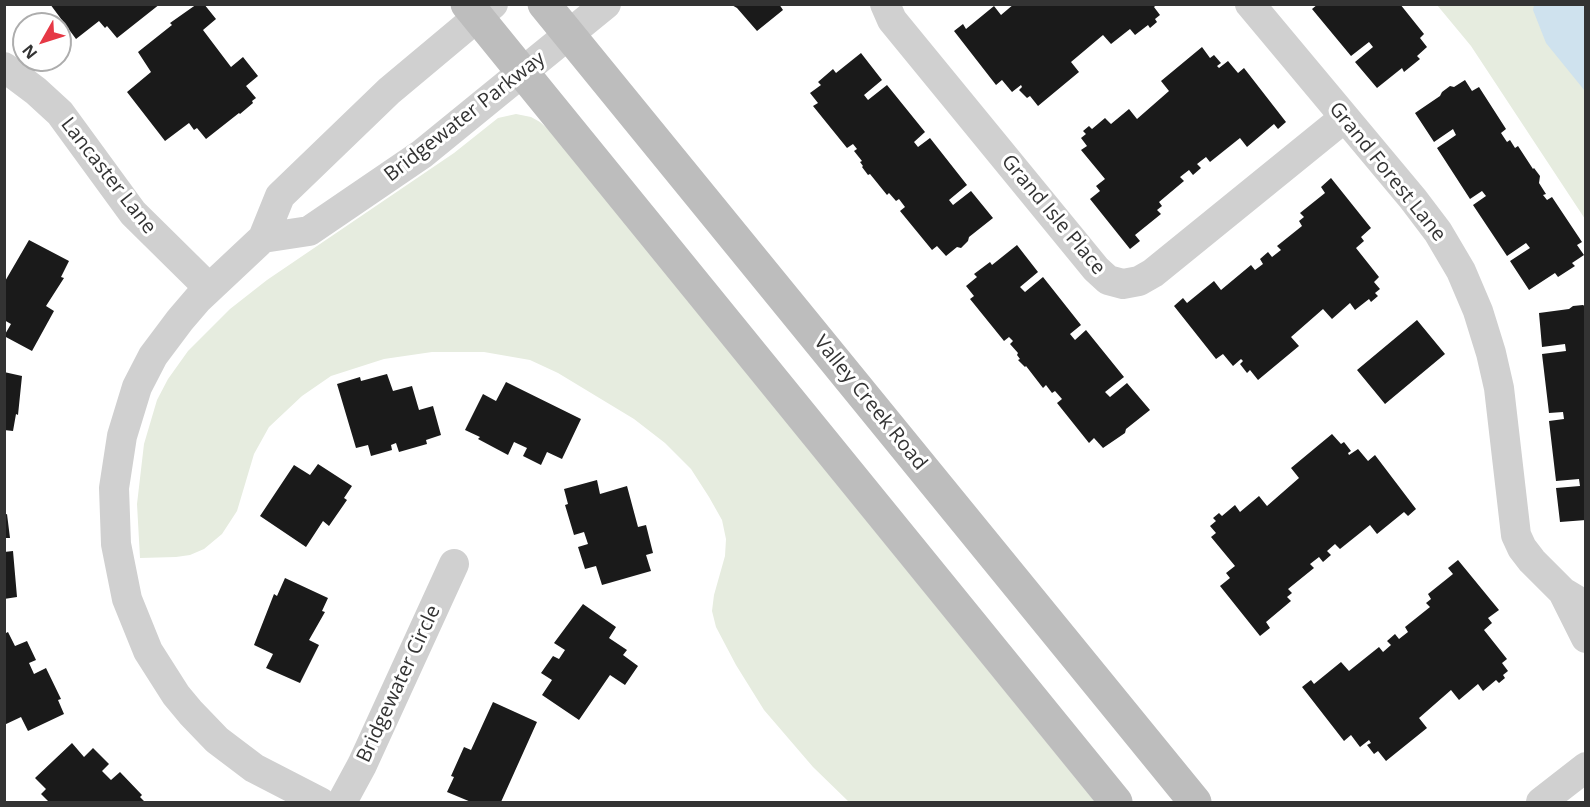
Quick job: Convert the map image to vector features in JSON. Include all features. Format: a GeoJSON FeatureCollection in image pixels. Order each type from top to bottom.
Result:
{"type":"FeatureCollection","features":[{"type":"Feature","properties":{"kind":"main road","name":"Valley Creek Road"},"geometry":{"type":"LineString","coordinates":[[544,4],[1196,802]]}},
{"type":"Feature","properties":{"kind":"main road"},"geometry":{"type":"LineString","coordinates":[[479,9],[523,73],[1116,802]]}},
{"type":"Feature","properties":{"kind":"street","name":"Bridgewater Parkway"},"geometry":{"type":"LineString","coordinates":[[263,238],[309,231],[430,149],[606,4]]}},
{"type":"Feature","properties":{"kind":"street","name":"Grand Isle Place"},"geometry":{"type":"LineString","coordinates":[[885,4],[899,30],[1088,260],[1108,280],[1123,284],[1139,281],[1153,273],[1344,118]]}},
{"type":"Feature","properties":{"kind":"street","name":"Grand Forest Lane"},"geometry":{"type":"LineString","coordinates":[[1250,4],[1438,232],[1461,271],[1478,311],[1499,388],[1516,535],[1532,561],[1574,599],[1586,638]]}},
{"type":"Feature","properties":{"kind":"street"},"geometry":{"type":"LineString","coordinates":[[320,802],[270,777],[235,755],[191,713],[168,685],[148,651],[129,605],[120,573],[114,530],[114,488],[117,461],[128,411],[137,387],[153,356],[180,320],[209,288],[263,238],[280,196],[389,91],[479,9]]}},
{"type":"Feature","properties":{"kind":"street","name":"Lancaster Lane"},"geometry":{"type":"LineString","coordinates":[[4,67],[60,113],[133,213],[209,288]]}},
{"type":"Feature","properties":{"kind":"street","name":"Bridgewater Circle"},"geometry":{"type":"LineString","coordinates":[[342,802],[362,765],[454,564]]}},
{"type":"Feature","properties":{"kind":"street"},"geometry":{"type":"LineString","coordinates":[[1541,802],[1586,767]]}},
{"type":"Feature","properties":{"kind":"shaded area"},"geometry":{"type":"Polygon","coordinates":[[[1437,5],[1585,5],[1585,219],[1471,46],[1437,5]]]}},
{"type":"Feature","properties":{"kind":"shaded area"},"geometry":{"type":"Polygon","coordinates":[[[516,114],[531,117],[550,131],[1095,802],[849,802],[813,767],[764,710],[716,627],[712,611],[725,556],[726,539],[722,520],[691,469],[665,443],[634,419],[558,373],[530,360],[484,352],[432,352],[384,359],[331,376],[302,396],[269,427],[254,454],[237,511],[222,534],[204,549],[190,555],[140,558],[137,504],[144,444],[157,400],[168,379],[188,351],[230,309],[267,280],[454,153],[498,118],[516,114]]]}},
{"type":"Feature","properties":{"kind":"water"},"geometry":{"type":"Polygon","coordinates":[[[1534,5],[1585,5],[1585,91],[1546,43],[1533,10],[1534,5]]]}},
{"type":"Feature","properties":{"kind":"building"},"geometry":{"type":"Polygon","coordinates":[[[50,4],[160,4],[117,38],[107,26],[105,28],[99,21],[76,39],[72,34],[72,12],[56,12],[50,4]]]}},
{"type":"Feature","properties":{"kind":"building"},"geometry":{"type":"Polygon","coordinates":[[[197,4],[204,4],[216,19],[203,30],[231,67],[243,57],[258,76],[246,86],[256,98],[240,114],[206,139],[197,128],[194,130],[189,123],[165,141],[127,92],[151,72],[138,52],[172,25],[170,23],[197,4]]]}},
{"type":"Feature","properties":{"kind":"building"},"geometry":{"type":"Polygon","coordinates":[[[730,4],[779,4],[783,10],[757,31],[737,8],[730,4]]]}},
{"type":"Feature","properties":{"kind":"building"},"geometry":{"type":"Polygon","coordinates":[[[1014,4],[1157,4],[1154,7],[1160,15],[1155,19],[1157,22],[1150,28],[1148,25],[1135,35],[1130,29],[1111,44],[1103,35],[1071,62],[1079,72],[1038,106],[1030,96],[1027,98],[1019,90],[1021,85],[1012,92],[1002,80],[996,85],[954,31],[963,24],[966,29],[994,6],[1001,15],[1014,4]]]}},
{"type":"Feature","properties":{"kind":"building"},"geometry":{"type":"Polygon","coordinates":[[[1318,4],[1400,4],[1424,34],[1420,38],[1427,47],[1417,56],[1420,59],[1404,72],[1402,68],[1377,88],[1355,62],[1373,47],[1369,42],[1351,56],[1312,9],[1318,4]]]}},
{"type":"Feature","properties":{"kind":"building"},"geometry":{"type":"Polygon","coordinates":[[[1202,47],[1210,58],[1214,55],[1221,63],[1217,66],[1219,68],[1228,61],[1238,73],[1244,68],[1286,122],[1278,129],[1274,124],[1247,147],[1240,138],[1210,162],[1206,157],[1197,164],[1201,168],[1193,175],[1189,170],[1180,177],[1184,181],[1159,202],[1162,206],[1157,210],[1161,214],[1135,235],[1140,241],[1130,249],[1090,199],[1100,191],[1096,186],[1105,179],[1081,150],[1087,146],[1081,138],[1086,134],[1083,131],[1089,126],[1092,129],[1105,118],[1111,124],[1129,109],[1137,119],[1169,91],[1161,81],[1202,47]]]}},
{"type":"Feature","properties":{"kind":"building"},"geometry":{"type":"Polygon","coordinates":[[[861,53],[882,80],[864,95],[868,100],[887,85],[925,132],[914,142],[918,147],[930,138],[967,185],[949,200],[953,205],[971,191],[993,218],[969,237],[961,248],[957,247],[946,256],[937,246],[932,250],[900,211],[905,207],[899,199],[896,201],[889,193],[887,195],[870,174],[868,175],[862,167],[860,162],[862,161],[854,151],[857,149],[853,144],[847,148],[813,106],[818,103],[810,93],[821,85],[818,82],[833,69],[836,73],[861,53]]]}},
{"type":"Feature","properties":{"kind":"building"},"geometry":{"type":"Polygon","coordinates":[[[1465,80],[1472,91],[1479,87],[1506,129],[1501,133],[1507,142],[1510,140],[1515,148],[1518,146],[1540,176],[1539,183],[1546,194],[1543,195],[1547,200],[1552,197],[1582,242],[1577,245],[1584,255],[1572,263],[1575,266],[1558,277],[1555,273],[1529,290],[1510,261],[1530,248],[1526,243],[1507,256],[1473,205],[1486,196],[1482,191],[1470,199],[1437,148],[1456,135],[1453,129],[1434,142],[1415,113],[1440,96],[1450,86],[1454,87],[1465,80]]]}},
{"type":"Feature","properties":{"kind":"building"},"geometry":{"type":"Polygon","coordinates":[[[1331,178],[1371,228],[1361,237],[1364,241],[1356,248],[1379,277],[1374,282],[1380,289],[1375,293],[1378,296],[1371,302],[1369,299],[1355,310],[1350,303],[1332,319],[1323,309],[1291,337],[1299,346],[1258,380],[1250,370],[1247,373],[1240,364],[1243,361],[1241,359],[1233,366],[1223,354],[1216,359],[1174,306],[1183,298],[1187,303],[1214,281],[1221,290],[1251,265],[1255,270],[1263,264],[1260,259],[1268,252],[1272,257],[1281,250],[1277,246],[1302,226],[1299,221],[1304,217],[1300,213],[1325,193],[1321,187],[1331,178]]]}},
{"type":"Feature","properties":{"kind":"building"},"geometry":{"type":"Polygon","coordinates":[[[29,240],[69,261],[61,277],[64,278],[46,306],[54,311],[32,351],[4,336],[11,324],[4,320],[4,283],[29,240]]]}},
{"type":"Feature","properties":{"kind":"building"},"geometry":{"type":"Polygon","coordinates":[[[1017,245],[1038,272],[1020,287],[1025,292],[1043,277],[1081,325],[1070,334],[1075,340],[1086,330],[1124,377],[1105,392],[1110,397],[1127,383],[1150,410],[1126,429],[1125,433],[1103,448],[1094,438],[1089,443],[1057,403],[1062,399],[1055,391],[1052,393],[1046,385],[1043,388],[1026,366],[1018,360],[1020,359],[1018,353],[1010,344],[1013,341],[1009,337],[1004,341],[970,299],[974,296],[966,286],[977,277],[974,274],[990,262],[992,265],[1017,245]]]}},
{"type":"Feature","properties":{"kind":"building"},"geometry":{"type":"Polygon","coordinates":[[[1583,305],[1586,307],[1586,520],[1560,522],[1556,488],[1580,486],[1579,479],[1556,481],[1549,421],[1564,419],[1563,412],[1549,413],[1542,354],[1566,351],[1565,344],[1542,347],[1539,313],[1583,305]]]}},
{"type":"Feature","properties":{"kind":"building"},"geometry":{"type":"Polygon","coordinates":[[[1417,320],[1445,354],[1385,404],[1357,370],[1417,320]]]}},
{"type":"Feature","properties":{"kind":"building"},"geometry":{"type":"Polygon","coordinates":[[[4,372],[22,376],[18,415],[16,414],[13,431],[4,430],[4,372]]]}},
{"type":"Feature","properties":{"kind":"building"},"geometry":{"type":"Polygon","coordinates":[[[387,374],[393,391],[412,386],[419,410],[433,406],[441,435],[426,440],[427,444],[399,452],[396,443],[391,445],[392,450],[371,456],[368,445],[356,448],[337,384],[360,377],[361,381],[387,374]]]}},
{"type":"Feature","properties":{"kind":"building"},"geometry":{"type":"Polygon","coordinates":[[[506,382],[581,419],[562,459],[547,452],[541,465],[523,456],[527,448],[514,442],[508,455],[465,430],[483,394],[496,401],[506,382]]]}},
{"type":"Feature","properties":{"kind":"building"},"geometry":{"type":"Polygon","coordinates":[[[1332,434],[1341,444],[1344,442],[1351,451],[1349,455],[1358,449],[1368,461],[1375,455],[1416,509],[1408,516],[1404,512],[1377,534],[1370,525],[1340,549],[1335,544],[1327,551],[1331,555],[1323,562],[1319,557],[1310,564],[1314,568],[1288,589],[1292,593],[1287,597],[1291,601],[1266,622],[1270,628],[1260,636],[1220,586],[1230,578],[1226,573],[1235,566],[1211,537],[1216,533],[1210,526],[1216,521],[1213,518],[1219,513],[1222,516],[1235,505],[1240,512],[1259,496],[1267,506],[1299,478],[1291,468],[1332,434]]]}},
{"type":"Feature","properties":{"kind":"building"},"geometry":{"type":"Polygon","coordinates":[[[318,464],[352,486],[344,498],[347,500],[329,526],[323,521],[306,547],[260,516],[294,465],[310,475],[318,464]]]}},
{"type":"Feature","properties":{"kind":"building"},"geometry":{"type":"Polygon","coordinates":[[[597,480],[600,494],[627,486],[638,527],[646,525],[653,553],[646,555],[651,571],[602,585],[596,566],[585,569],[578,547],[588,544],[584,532],[574,535],[565,505],[568,504],[564,489],[597,480]]]}},
{"type":"Feature","properties":{"kind":"building"},"geometry":{"type":"Polygon","coordinates":[[[7,514],[10,538],[4,538],[4,515],[7,514]]]}},
{"type":"Feature","properties":{"kind":"building"},"geometry":{"type":"Polygon","coordinates":[[[13,551],[17,597],[4,599],[4,552],[13,551]]]}},
{"type":"Feature","properties":{"kind":"building"},"geometry":{"type":"Polygon","coordinates":[[[1458,560],[1499,610],[1488,618],[1492,623],[1484,630],[1507,659],[1502,663],[1508,671],[1503,675],[1505,678],[1499,683],[1496,680],[1483,691],[1478,684],[1459,700],[1451,690],[1419,718],[1427,728],[1386,761],[1378,751],[1374,754],[1367,745],[1371,743],[1369,740],[1360,747],[1351,735],[1344,741],[1302,687],[1311,680],[1314,684],[1341,662],[1349,671],[1379,647],[1383,652],[1391,645],[1387,641],[1395,634],[1399,639],[1408,632],[1405,627],[1430,607],[1426,603],[1431,599],[1428,594],[1453,574],[1448,568],[1458,560]]]}},
{"type":"Feature","properties":{"kind":"building"},"geometry":{"type":"Polygon","coordinates":[[[285,578],[328,598],[322,611],[325,612],[309,640],[319,645],[300,683],[266,668],[273,654],[254,645],[274,594],[277,596],[285,578]]]}},
{"type":"Feature","properties":{"kind":"building"},"geometry":{"type":"Polygon","coordinates":[[[583,604],[616,627],[609,638],[627,650],[623,655],[638,666],[625,685],[610,675],[579,720],[542,695],[552,680],[541,673],[553,656],[559,659],[565,650],[554,643],[583,604]]]}},
{"type":"Feature","properties":{"kind":"building"},"geometry":{"type":"Polygon","coordinates":[[[8,632],[15,646],[27,641],[36,660],[29,663],[34,674],[46,668],[61,699],[58,700],[64,714],[28,731],[21,717],[4,725],[4,634],[8,632]]]}},
{"type":"Feature","properties":{"kind":"building"},"geometry":{"type":"Polygon","coordinates":[[[493,702],[537,722],[501,802],[471,802],[447,792],[454,777],[451,776],[464,747],[471,750],[493,702]]]}},
{"type":"Feature","properties":{"kind":"building"},"geometry":{"type":"Polygon","coordinates":[[[72,743],[84,757],[93,748],[109,764],[102,771],[111,780],[120,772],[142,795],[140,797],[145,802],[49,802],[41,794],[46,789],[35,778],[72,743]]]}}]}
